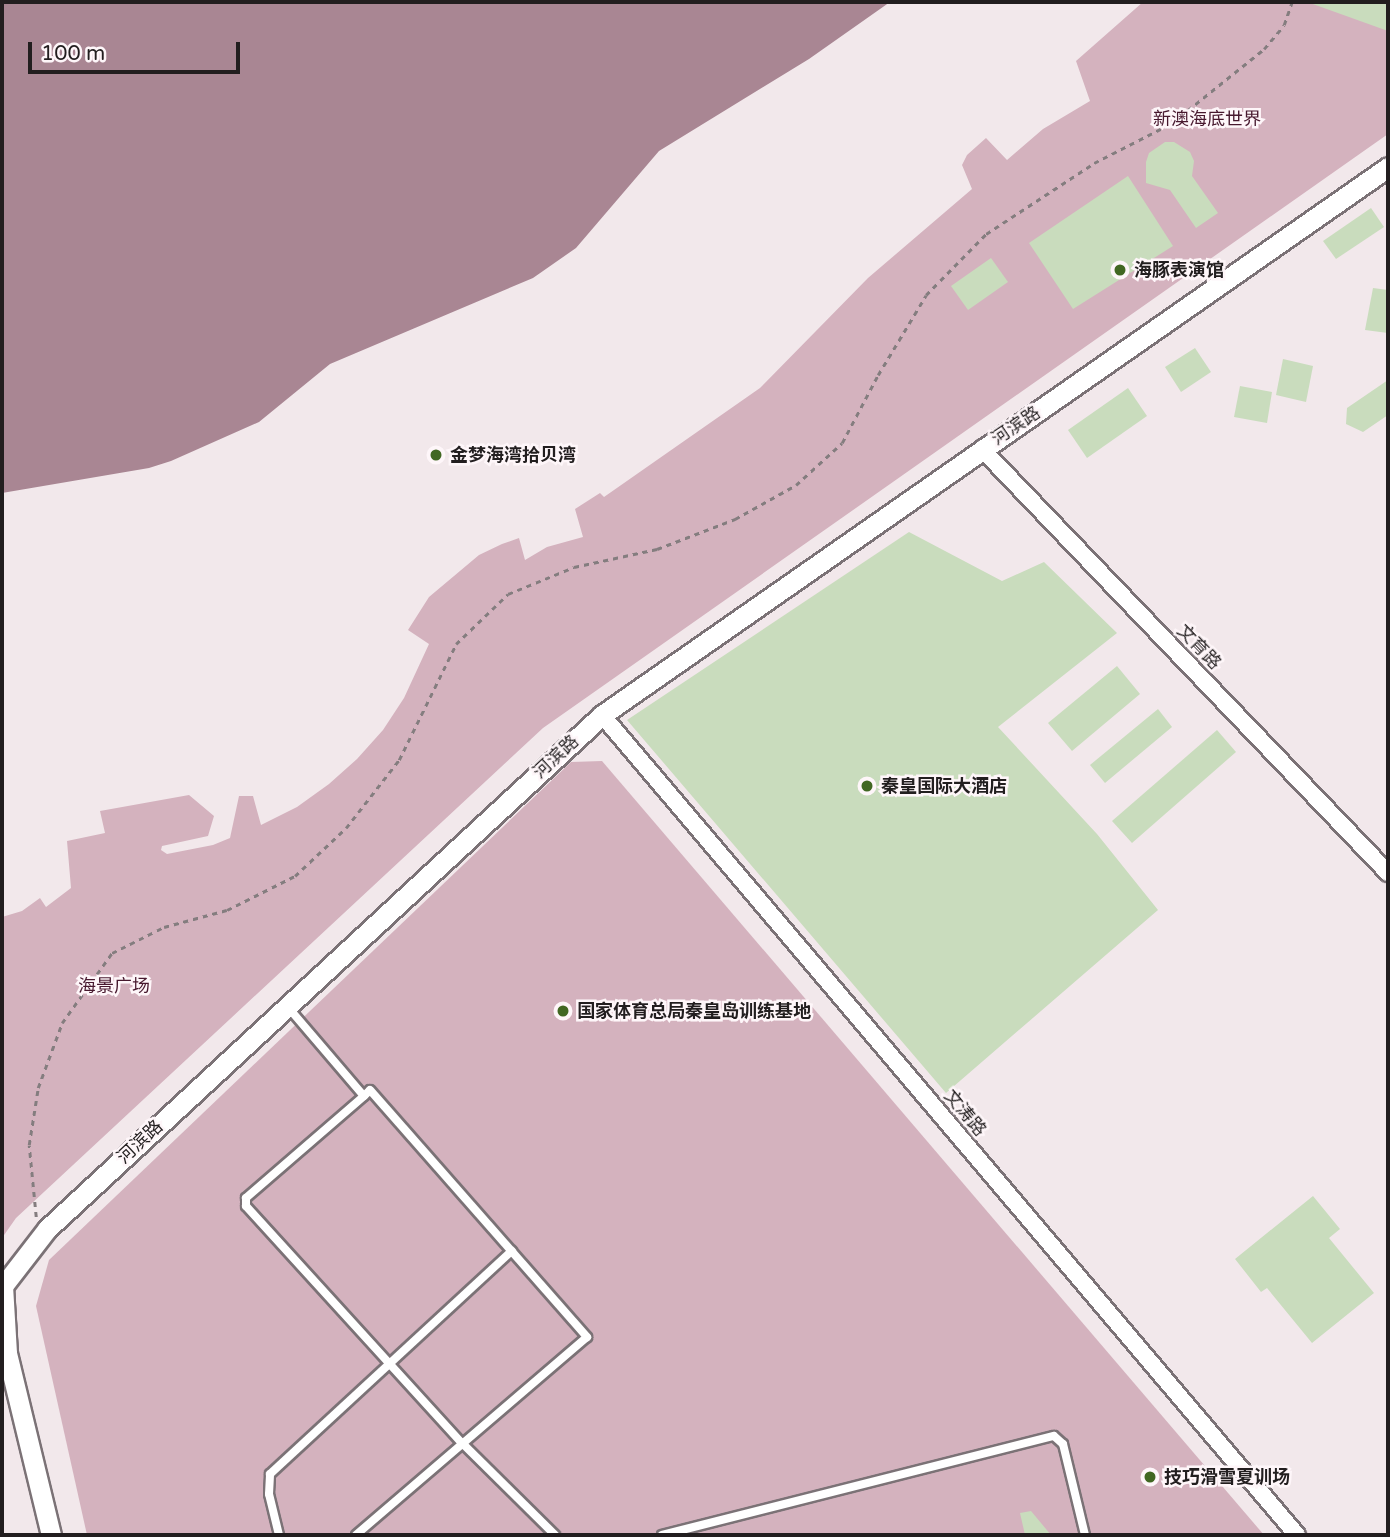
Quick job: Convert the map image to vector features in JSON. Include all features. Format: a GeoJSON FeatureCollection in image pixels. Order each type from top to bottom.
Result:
{"type":"FeatureCollection","features":[{"type":"Feature","properties":{"kind":"street","name":"河滨路"},"geometry":{"type":"LineString","coordinates":[[51,1535],[7,1353],[3,1286],[47,1229],[602,715],[1388,167]]}},
{"type":"Feature","properties":{"kind":"street","name":"文育路"},"geometry":{"type":"LineString","coordinates":[[982,449],[1388,873]]}},
{"type":"Feature","properties":{"kind":"street","name":"文涛路"},"geometry":{"type":"LineString","coordinates":[[602,715],[1297,1535]]}},
{"type":"Feature","properties":{"kind":"lane"},"geometry":{"type":"LineString","coordinates":[[287,1006],[364,1096]]}},
{"type":"Feature","properties":{"kind":"lane"},"geometry":{"type":"LineString","coordinates":[[356,1535],[462,1443],[587,1337],[370,1090],[246,1198],[246,1206],[462,1443],[555,1535]]}},
{"type":"Feature","properties":{"kind":"lane"},"geometry":{"type":"LineString","coordinates":[[279,1535],[269,1494],[270,1474],[512,1251]]}},
{"type":"Feature","properties":{"kind":"lane"},"geometry":{"type":"LineString","coordinates":[[662,1535],[1054,1436],[1063,1444],[1085,1535]]}},
{"type":"Feature","properties":{"kind":"path"},"geometry":{"type":"LineString","coordinates":[[38,1241],[29,1145],[38,1088],[62,1023],[112,953],[164,926],[227,910],[295,876],[346,828],[399,760],[456,644],[508,594],[574,567],[657,549],[735,519],[796,485],[842,443],[878,375],[926,295],[986,234],[1094,163],[1172,123],[1264,49],[1284,25],[1292,2]]}},
{"type":"Feature","properties":{"kind":"green space","name":"海景广场"},"geometry":{"type":"Polygon","coordinates":[[[1143,2],[1388,2],[1388,134],[543,728],[16,1218],[2,1238],[2,917],[22,911],[40,898],[46,907],[71,888],[67,841],[105,833],[100,811],[189,795],[214,816],[208,836],[162,846],[161,850],[167,854],[213,845],[230,838],[239,796],[253,796],[261,825],[297,807],[329,784],[357,759],[383,730],[404,698],[429,644],[408,630],[429,597],[479,555],[502,544],[519,538],[525,560],[547,547],[583,537],[575,509],[600,493],[604,497],[760,388],[868,278],[972,189],[962,165],[967,155],[986,138],[1007,160],[1043,129],[1090,101],[1076,61],[1143,2]]]}},
{"type":"Feature","properties":{"kind":"green space","name":"国家体育总局秦皇岛训练基地"},"geometry":{"type":"Polygon","coordinates":[[[602,761],[1264,1535],[87,1535],[36,1306],[49,1260],[571,762],[602,761]]]}},
{"type":"Feature","properties":{"kind":"shaded area"},"geometry":{"type":"Polygon","coordinates":[[[2,2],[890,2],[809,59],[659,151],[576,248],[533,278],[330,364],[259,422],[171,461],[149,468],[2,493],[2,2]]]}},
{"type":"Feature","properties":{"kind":"building"},"geometry":{"type":"Polygon","coordinates":[[[1388,2],[1388,31],[1310,3],[1388,2]]]}},
{"type":"Feature","properties":{"kind":"building"},"geometry":{"type":"Polygon","coordinates":[[[1165,142],[1174,142],[1190,152],[1194,161],[1192,176],[1218,213],[1196,228],[1170,190],[1146,183],[1149,153],[1165,142]]]}},
{"type":"Feature","properties":{"kind":"building"},"geometry":{"type":"Polygon","coordinates":[[[1128,176],[1173,246],[1073,309],[1029,243],[1128,176]]]}},
{"type":"Feature","properties":{"kind":"building"},"geometry":{"type":"Polygon","coordinates":[[[1371,208],[1384,227],[1336,259],[1323,241],[1371,208]]]}},
{"type":"Feature","properties":{"kind":"building"},"geometry":{"type":"Polygon","coordinates":[[[991,258],[1008,282],[968,310],[951,286],[991,258]]]}},
{"type":"Feature","properties":{"kind":"building"},"geometry":{"type":"Polygon","coordinates":[[[1373,288],[1388,290],[1388,333],[1365,330],[1373,288]]]}},
{"type":"Feature","properties":{"kind":"building"},"geometry":{"type":"Polygon","coordinates":[[[1195,348],[1211,372],[1181,392],[1165,367],[1195,348]]]}},
{"type":"Feature","properties":{"kind":"building"},"geometry":{"type":"Polygon","coordinates":[[[1283,359],[1313,366],[1306,402],[1276,395],[1283,359]]]}},
{"type":"Feature","properties":{"kind":"building"},"geometry":{"type":"Polygon","coordinates":[[[1388,380],[1388,415],[1363,432],[1346,424],[1347,408],[1388,380]]]}},
{"type":"Feature","properties":{"kind":"building"},"geometry":{"type":"Polygon","coordinates":[[[1240,386],[1272,392],[1267,423],[1234,417],[1240,386]]]}},
{"type":"Feature","properties":{"kind":"building"},"geometry":{"type":"Polygon","coordinates":[[[1128,388],[1147,416],[1087,458],[1068,430],[1128,388]]]}},
{"type":"Feature","properties":{"kind":"building","name":"秦皇国际大酒店"},"geometry":{"type":"Polygon","coordinates":[[[909,532],[1002,581],[1044,562],[1117,633],[998,727],[1097,834],[1158,910],[946,1093],[627,720],[909,532]]]}},
{"type":"Feature","properties":{"kind":"building"},"geometry":{"type":"Polygon","coordinates":[[[1117,666],[1140,694],[1072,751],[1048,723],[1117,666]]]}},
{"type":"Feature","properties":{"kind":"building"},"geometry":{"type":"Polygon","coordinates":[[[1158,709],[1172,727],[1105,783],[1090,765],[1158,709]]]}},
{"type":"Feature","properties":{"kind":"building"},"geometry":{"type":"Polygon","coordinates":[[[1217,730],[1236,752],[1132,843],[1112,821],[1217,730]]]}},
{"type":"Feature","properties":{"kind":"building"},"geometry":{"type":"Polygon","coordinates":[[[1313,1196],[1340,1229],[1329,1238],[1374,1293],[1312,1343],[1267,1288],[1261,1292],[1235,1259],[1313,1196]]]}},
{"type":"Feature","properties":{"kind":"building"},"geometry":{"type":"Polygon","coordinates":[[[1031,1511],[1051,1535],[1025,1535],[1020,1513],[1031,1511]]]}},
{"type":"Feature","properties":{"kind":"place","name":"海豚表演馆"},"geometry":{"type":"Point","coordinates":[1120,270]}},
{"type":"Feature","properties":{"kind":"place","name":"金梦海湾拾贝湾"},"geometry":{"type":"Point","coordinates":[436,455]}},
{"type":"Feature","properties":{"kind":"place","name":"秦皇国际大酒店"},"geometry":{"type":"Point","coordinates":[867,786]}},
{"type":"Feature","properties":{"kind":"place","name":"国家体育总局秦皇岛训练基地"},"geometry":{"type":"Point","coordinates":[563,1011]}},
{"type":"Feature","properties":{"kind":"place","name":"技巧滑雪夏训场"},"geometry":{"type":"Point","coordinates":[1150,1477]}},
{"type":"Feature","properties":{"kind":"park label","name":"新澳海底世界"},"geometry":{"type":"Point","coordinates":[1207,119]}}]}
